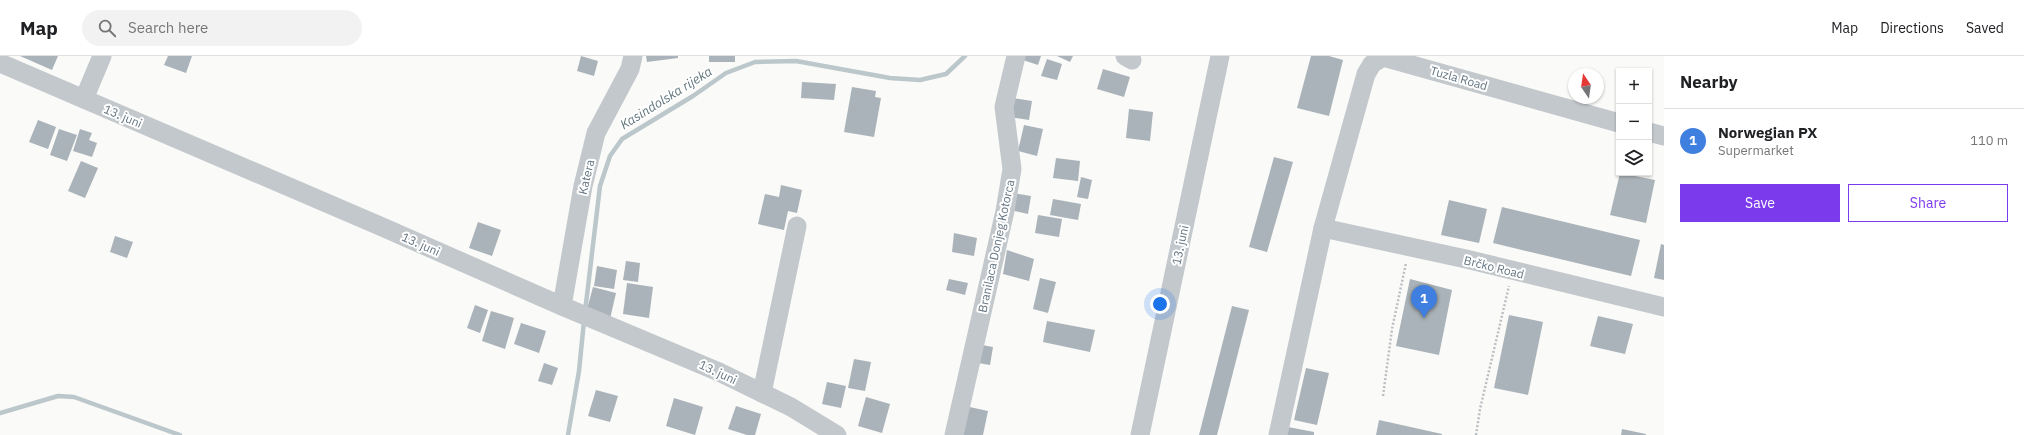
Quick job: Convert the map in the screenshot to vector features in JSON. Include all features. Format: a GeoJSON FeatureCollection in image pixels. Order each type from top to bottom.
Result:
{"type":"FeatureCollection","features":[{"type":"Feature","properties":{"kind":"street"},"geometry":{"type":"LineString","coordinates":[[84,99],[102,56]]}},
{"type":"Feature","properties":{"kind":"street","name":"Katera"},"geometry":{"type":"LineString","coordinates":[[569,309],[583,186],[596,133],[630,69],[633,56]]}},
{"type":"Feature","properties":{"kind":"street","name":"Branilaca Donjeg Kotorca"},"geometry":{"type":"LineString","coordinates":[[954,435],[1005,211],[1012,169],[1004,107],[1016,56]]}},
{"type":"Feature","properties":{"kind":"street","name":"13. juni"},"geometry":{"type":"LineString","coordinates":[[1140,435],[1220,56]]}},
{"type":"Feature","properties":{"kind":"street","name":"Tuzla Road"},"geometry":{"type":"LineString","coordinates":[[1323,228],[1366,74],[1372,64],[1383,57],[1616,122]]}},
{"type":"Feature","properties":{"kind":"street","name":"13. juni"},"geometry":{"type":"LineString","coordinates":[[0,62],[569,309],[600,320],[719,372],[791,407],[837,435]]}},
{"type":"Feature","properties":{"kind":"street"},"geometry":{"type":"LineString","coordinates":[[1652,133],[1664,136]]}},
{"type":"Feature","properties":{"kind":"street"},"geometry":{"type":"LineString","coordinates":[[762,393],[797,226]]}},
{"type":"Feature","properties":{"kind":"street"},"geometry":{"type":"LineString","coordinates":[[1278,435],[1323,228]]}},
{"type":"Feature","properties":{"kind":"street","name":"Brčko Road"},"geometry":{"type":"LineString","coordinates":[[1323,228],[1664,307]]}},
{"type":"Feature","properties":{"kind":"path"},"geometry":{"type":"LineString","coordinates":[[1383,396],[1392,329],[1410,247]]}},
{"type":"Feature","properties":{"kind":"path"},"geometry":{"type":"LineString","coordinates":[[1476,435],[1480,409],[1506,307],[1512,272]]}},
{"type":"Feature","properties":{"kind":"building"},"geometry":{"type":"Polygon","coordinates":[[[20,56],[58,56],[52,70],[20,56]]]}},
{"type":"Feature","properties":{"kind":"building"},"geometry":{"type":"Polygon","coordinates":[[[168,56],[192,56],[186,73],[164,65],[168,56]]]}},
{"type":"Feature","properties":{"kind":"building"},"geometry":{"type":"Polygon","coordinates":[[[581,56],[598,61],[594,76],[577,71],[581,56]]]}},
{"type":"Feature","properties":{"kind":"building"},"geometry":{"type":"Polygon","coordinates":[[[646,56],[678,56],[678,58],[647,62],[646,56]]]}},
{"type":"Feature","properties":{"kind":"building"},"geometry":{"type":"Polygon","coordinates":[[[709,56],[735,56],[735,62],[709,62],[709,56]]]}},
{"type":"Feature","properties":{"kind":"building"},"geometry":{"type":"Polygon","coordinates":[[[1024,56],[1041,56],[1038,65],[1023,60],[1024,56]]]}},
{"type":"Feature","properties":{"kind":"building"},"geometry":{"type":"Polygon","coordinates":[[[1057,56],[1073,56],[1070,62],[1057,56]]]}},
{"type":"Feature","properties":{"kind":"building"},"geometry":{"type":"Polygon","coordinates":[[[1311,56],[1329,56],[1343,60],[1329,116],[1297,108],[1311,56]]]}},
{"type":"Feature","properties":{"kind":"building"},"geometry":{"type":"Polygon","coordinates":[[[1047,59],[1062,64],[1057,80],[1041,76],[1047,59]]]}},
{"type":"Feature","properties":{"kind":"building"},"geometry":{"type":"Polygon","coordinates":[[[1103,69],[1130,77],[1124,97],[1097,89],[1103,69]]]}},
{"type":"Feature","properties":{"kind":"building"},"geometry":{"type":"Polygon","coordinates":[[[802,82],[836,84],[834,100],[801,98],[802,82]]]}},
{"type":"Feature","properties":{"kind":"building"},"geometry":{"type":"Polygon","coordinates":[[[852,87],[876,91],[875,97],[881,98],[874,137],[844,132],[852,87]]]}},
{"type":"Feature","properties":{"kind":"building"},"geometry":{"type":"Polygon","coordinates":[[[1012,98],[1032,101],[1029,120],[1009,117],[1012,98]]]}},
{"type":"Feature","properties":{"kind":"building"},"geometry":{"type":"Polygon","coordinates":[[[1129,109],[1153,112],[1150,141],[1126,138],[1129,109]]]}},
{"type":"Feature","properties":{"kind":"building"},"geometry":{"type":"Polygon","coordinates":[[[38,120],[56,127],[48,149],[29,142],[38,120]]]}},
{"type":"Feature","properties":{"kind":"building"},"geometry":{"type":"Polygon","coordinates":[[[1024,125],[1043,129],[1037,156],[1018,151],[1024,125]]]}},
{"type":"Feature","properties":{"kind":"building"},"geometry":{"type":"Polygon","coordinates":[[[59,129],[77,135],[67,161],[50,155],[59,129]]]}},
{"type":"Feature","properties":{"kind":"building"},"geometry":{"type":"Polygon","coordinates":[[[80,129],[92,133],[89,140],[97,143],[92,157],[73,151],[80,129]]]}},
{"type":"Feature","properties":{"kind":"building"},"geometry":{"type":"Polygon","coordinates":[[[1274,157],[1293,162],[1267,252],[1249,247],[1274,157]]]}},
{"type":"Feature","properties":{"kind":"building"},"geometry":{"type":"Polygon","coordinates":[[[1056,158],[1080,161],[1078,181],[1053,178],[1056,158]]]}},
{"type":"Feature","properties":{"kind":"building"},"geometry":{"type":"Polygon","coordinates":[[[81,161],[98,168],[85,198],[68,191],[81,161]]]}},
{"type":"Feature","properties":{"kind":"building"},"geometry":{"type":"Polygon","coordinates":[[[1619,176],[1635,176],[1655,180],[1646,223],[1610,215],[1619,176]]]}},
{"type":"Feature","properties":{"kind":"building"},"geometry":{"type":"Polygon","coordinates":[[[1081,177],[1092,180],[1088,199],[1077,197],[1081,177]]]}},
{"type":"Feature","properties":{"kind":"building"},"geometry":{"type":"Polygon","coordinates":[[[781,185],[802,190],[797,213],[788,211],[784,230],[758,224],[765,194],[779,197],[781,185]]]}},
{"type":"Feature","properties":{"kind":"building"},"geometry":{"type":"Polygon","coordinates":[[[1013,193],[1031,196],[1028,214],[1010,210],[1013,193]]]}},
{"type":"Feature","properties":{"kind":"building"},"geometry":{"type":"Polygon","coordinates":[[[1053,199],[1081,204],[1078,220],[1050,215],[1053,199]]]}},
{"type":"Feature","properties":{"kind":"building"},"geometry":{"type":"Polygon","coordinates":[[[1449,200],[1487,209],[1479,243],[1441,235],[1449,200]]]}},
{"type":"Feature","properties":{"kind":"building"},"geometry":{"type":"Polygon","coordinates":[[[1502,207],[1640,240],[1631,276],[1493,243],[1502,207]]]}},
{"type":"Feature","properties":{"kind":"building"},"geometry":{"type":"Polygon","coordinates":[[[1038,215],[1062,219],[1059,237],[1035,233],[1038,215]]]}},
{"type":"Feature","properties":{"kind":"building"},"geometry":{"type":"Polygon","coordinates":[[[478,222],[501,230],[492,256],[469,248],[478,222]]]}},
{"type":"Feature","properties":{"kind":"building"},"geometry":{"type":"Polygon","coordinates":[[[954,233],[977,238],[974,256],[952,252],[954,233]]]}},
{"type":"Feature","properties":{"kind":"building"},"geometry":{"type":"Polygon","coordinates":[[[115,236],[133,242],[127,258],[110,252],[115,236]]]}},
{"type":"Feature","properties":{"kind":"building"},"geometry":{"type":"Polygon","coordinates":[[[1661,244],[1664,245],[1664,280],[1654,278],[1661,244]]]}},
{"type":"Feature","properties":{"kind":"building"},"geometry":{"type":"Polygon","coordinates":[[[1007,250],[1034,259],[1029,281],[1003,274],[1007,250]]]}},
{"type":"Feature","properties":{"kind":"building"},"geometry":{"type":"Polygon","coordinates":[[[626,261],[640,263],[638,282],[623,280],[626,261]]]}},
{"type":"Feature","properties":{"kind":"building"},"geometry":{"type":"Polygon","coordinates":[[[597,266],[617,270],[614,289],[594,286],[597,266]]]}},
{"type":"Feature","properties":{"kind":"building"},"geometry":{"type":"Polygon","coordinates":[[[1040,278],[1056,282],[1048,313],[1033,309],[1040,278]]]}},
{"type":"Feature","properties":{"kind":"building"},"geometry":{"type":"Polygon","coordinates":[[[949,279],[968,283],[965,295],[946,290],[949,279]]]}},
{"type":"Feature","properties":{"kind":"building"},"geometry":{"type":"Polygon","coordinates":[[[1410,279],[1452,290],[1439,355],[1396,346],[1410,279]]]}},
{"type":"Feature","properties":{"kind":"building"},"geometry":{"type":"Polygon","coordinates":[[[627,283],[653,287],[649,318],[623,314],[627,283]]]}},
{"type":"Feature","properties":{"kind":"building"},"geometry":{"type":"Polygon","coordinates":[[[593,287],[616,293],[610,319],[586,313],[593,287]]]}},
{"type":"Feature","properties":{"kind":"building"},"geometry":{"type":"Polygon","coordinates":[[[475,305],[488,310],[480,333],[467,328],[475,305]]]}},
{"type":"Feature","properties":{"kind":"building"},"geometry":{"type":"Polygon","coordinates":[[[1232,306],[1249,310],[1217,435],[1199,435],[1232,306]]]}},
{"type":"Feature","properties":{"kind":"building"},"geometry":{"type":"Polygon","coordinates":[[[491,311],[514,318],[505,349],[482,341],[491,311]]]}},
{"type":"Feature","properties":{"kind":"building"},"geometry":{"type":"Polygon","coordinates":[[[1509,315],[1543,322],[1528,395],[1494,388],[1509,315]]]}},
{"type":"Feature","properties":{"kind":"building"},"geometry":{"type":"Polygon","coordinates":[[[1598,316],[1633,324],[1625,354],[1590,346],[1598,316]]]}},
{"type":"Feature","properties":{"kind":"building"},"geometry":{"type":"Polygon","coordinates":[[[1047,321],[1095,330],[1090,352],[1043,342],[1047,321]]]}},
{"type":"Feature","properties":{"kind":"building"},"geometry":{"type":"Polygon","coordinates":[[[521,323],[546,331],[539,353],[514,344],[521,323]]]}},
{"type":"Feature","properties":{"kind":"building"},"geometry":{"type":"Polygon","coordinates":[[[982,345],[993,347],[990,365],[978,363],[982,345]]]}},
{"type":"Feature","properties":{"kind":"building"},"geometry":{"type":"Polygon","coordinates":[[[854,359],[871,362],[865,391],[848,388],[854,359]]]}},
{"type":"Feature","properties":{"kind":"building"},"geometry":{"type":"Polygon","coordinates":[[[544,363],[558,368],[552,385],[538,381],[544,363]]]}},
{"type":"Feature","properties":{"kind":"building"},"geometry":{"type":"Polygon","coordinates":[[[1306,368],[1329,373],[1317,425],[1294,420],[1306,368]]]}},
{"type":"Feature","properties":{"kind":"building"},"geometry":{"type":"Polygon","coordinates":[[[827,382],[846,386],[841,408],[822,404],[827,382]]]}},
{"type":"Feature","properties":{"kind":"building"},"geometry":{"type":"Polygon","coordinates":[[[596,390],[618,396],[610,422],[588,416],[596,390]]]}},
{"type":"Feature","properties":{"kind":"building"},"geometry":{"type":"Polygon","coordinates":[[[866,397],[890,404],[882,433],[858,426],[866,397]]]}},
{"type":"Feature","properties":{"kind":"building"},"geometry":{"type":"Polygon","coordinates":[[[674,398],[703,407],[695,435],[666,426],[674,398]]]}},
{"type":"Feature","properties":{"kind":"building"},"geometry":{"type":"Polygon","coordinates":[[[736,406],[761,414],[755,435],[747,435],[728,429],[736,406]]]}},
{"type":"Feature","properties":{"kind":"building"},"geometry":{"type":"Polygon","coordinates":[[[965,406],[988,411],[983,435],[959,435],[965,406]]]}},
{"type":"Feature","properties":{"kind":"building"},"geometry":{"type":"Polygon","coordinates":[[[1379,420],[1442,434],[1442,435],[1376,435],[1379,420]]]}},
{"type":"Feature","properties":{"kind":"building"},"geometry":{"type":"Polygon","coordinates":[[[1288,427],[1314,432],[1314,435],[1287,435],[1288,427]]]}},
{"type":"Feature","properties":{"kind":"building"},"geometry":{"type":"Polygon","coordinates":[[[1622,429],[1646,434],[1646,435],[1621,435],[1622,429]]]}},
{"type":"Feature","properties":{"kind":"waterway","name":"Kasindolska rijeka"},"geometry":{"type":"LineString","coordinates":[[585,312],[600,186],[610,156],[622,139],[693,96],[726,73],[755,62],[796,61],[890,78],[920,80],[946,74],[965,56]]}},
{"type":"Feature","properties":{"kind":"waterway","name":"Kasindolska rijeka"},"geometry":{"type":"LineString","coordinates":[[568,435],[579,371],[584,321]]}},
{"type":"Feature","properties":{"kind":"waterway","name":"Kasindolska rijeka"},"geometry":{"type":"LineString","coordinates":[[0,413],[58,396],[74,397],[180,435]]}},
{"type":"Feature","properties":{"kind":"place","name":"Norwegian PX"},"geometry":{"type":"Point","coordinates":[1424,318]}}]}
